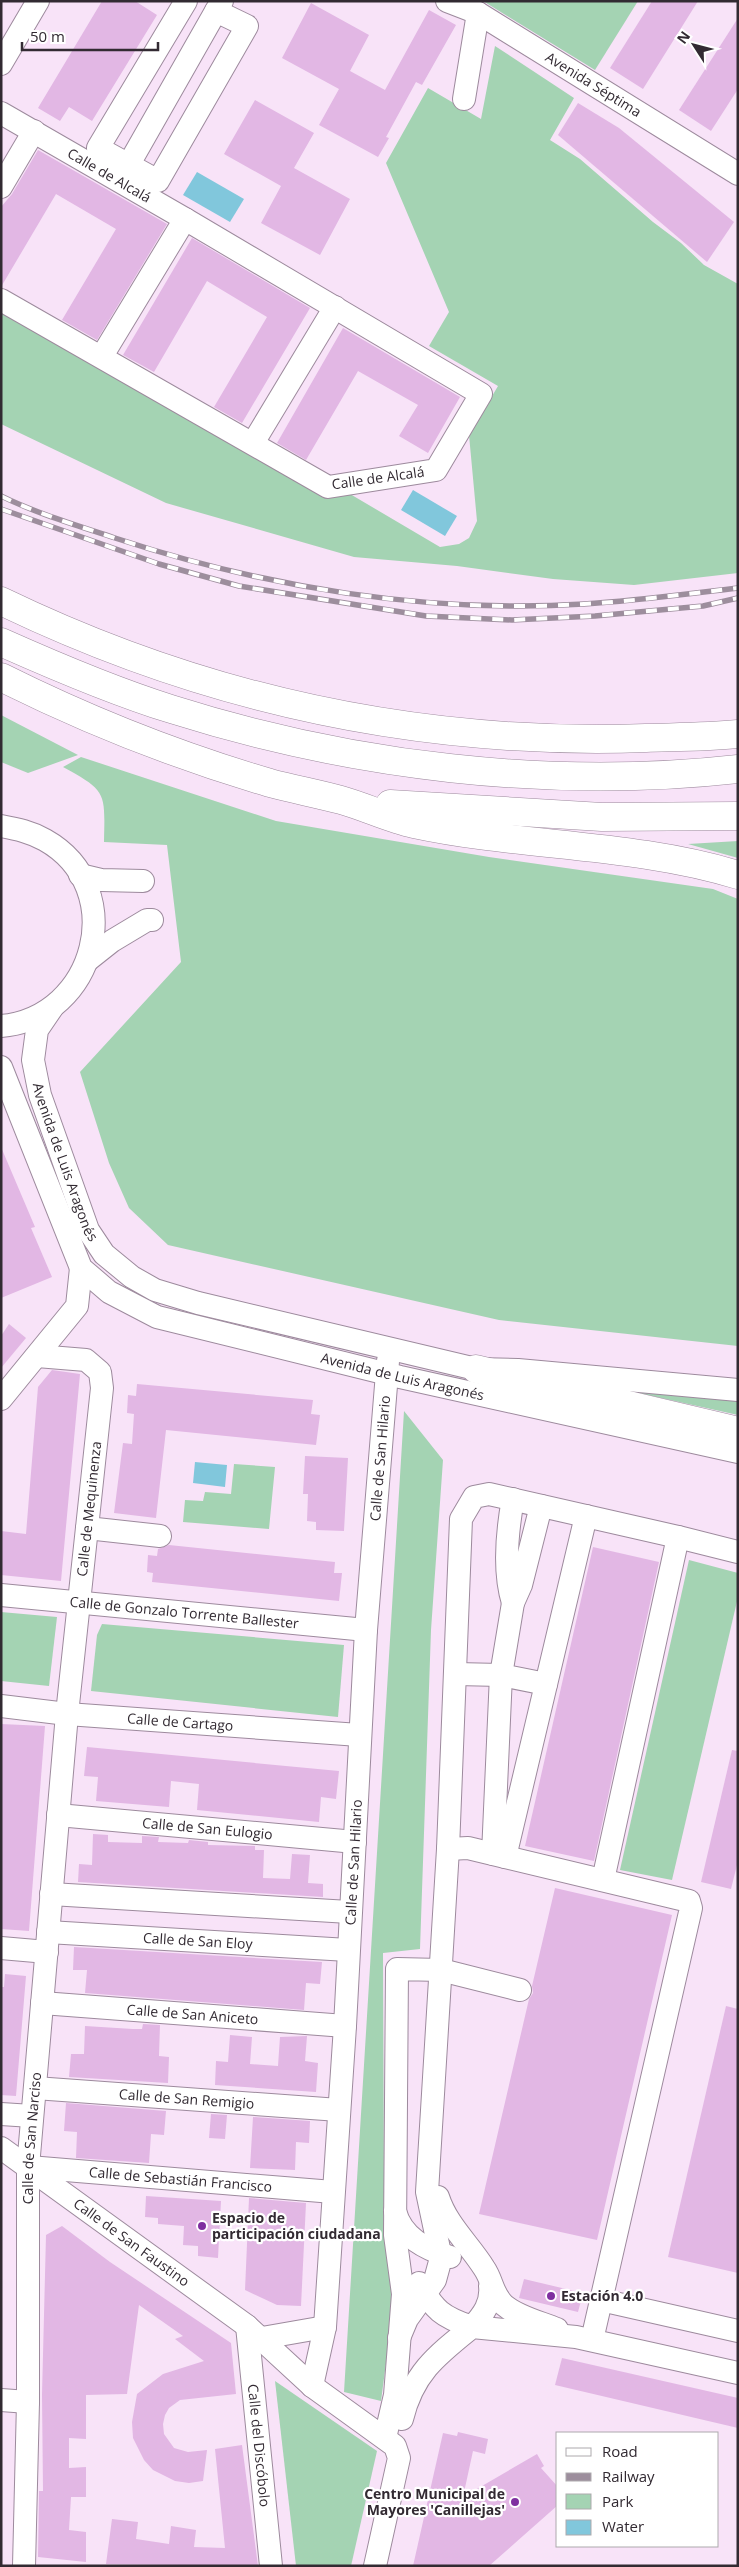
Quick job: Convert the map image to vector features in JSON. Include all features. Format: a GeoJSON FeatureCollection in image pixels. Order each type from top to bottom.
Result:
{"type":"FeatureCollection","features":[{"type":"Feature","properties":{"kind":"highway"},"geometry":{"type":"LineString","coordinates":[[1,601],[106,648],[183,676],[304,709],[497,737],[606,740],[738,734]]}},
{"type":"Feature","properties":{"kind":"highway"},"geometry":{"type":"LineString","coordinates":[[1,642],[169,709],[293,743],[372,758],[491,771],[604,777],[670,776],[738,769]]}},
{"type":"Feature","properties":{"kind":"highway"},"geometry":{"type":"LineString","coordinates":[[1,678],[165,749],[271,783],[341,800],[413,824],[478,835],[596,848],[715,868],[738,875]]}},
{"type":"Feature","properties":{"kind":"highway"},"geometry":{"type":"LineString","coordinates":[[341,800],[602,817],[738,816]]}},
{"type":"Feature","properties":{"kind":"highway"},"geometry":{"type":"LineString","coordinates":[[476,1369],[738,1431]]}},
{"type":"Feature","properties":{"kind":"street"},"geometry":{"type":"LineString","coordinates":[[1,64],[38,1]]}},
{"type":"Feature","properties":{"kind":"street"},"geometry":{"type":"LineString","coordinates":[[130,164],[219,6],[247,26],[158,180],[98,148],[186,1]]}},
{"type":"Feature","properties":{"kind":"street","name":"Avenida Séptima"},"geometry":{"type":"LineString","coordinates":[[446,1],[478,13],[738,174]]}},
{"type":"Feature","properties":{"kind":"street"},"geometry":{"type":"LineString","coordinates":[[464,99],[478,13]]}},
{"type":"Feature","properties":{"kind":"street","name":"Calle de Alcalá"},"geometry":{"type":"LineString","coordinates":[[1,114],[185,218],[481,394],[436,470],[328,487],[102,356],[1,300]]}},
{"type":"Feature","properties":{"kind":"street"},"geometry":{"type":"LineString","coordinates":[[1,187],[34,132]]}},
{"type":"Feature","properties":{"kind":"street"},"geometry":{"type":"LineString","coordinates":[[102,356],[185,218]]}},
{"type":"Feature","properties":{"kind":"street"},"geometry":{"type":"LineString","coordinates":[[253,443],[335,306]]}},
{"type":"Feature","properties":{"kind":"street"},"geometry":{"type":"LineString","coordinates":[[1,826],[24,830],[46,840],[65,856],[80,874],[86,888],[93,916],[94,931],[88,960],[74,986],[52,1008],[24,1022],[1,1026]]}},
{"type":"Feature","properties":{"kind":"street"},"geometry":{"type":"LineString","coordinates":[[80,874],[100,880],[144,880]]}},
{"type":"Feature","properties":{"kind":"street"},"geometry":{"type":"LineString","coordinates":[[88,960],[112,941],[147,920],[152,920]]}},
{"type":"Feature","properties":{"kind":"street","name":"Avenida de Luis Aragonés"},"geometry":{"type":"LineString","coordinates":[[52,1008],[36,1030],[33,1060],[40,1095],[88,1230],[104,1254],[132,1277],[155,1290],[198,1303],[373,1344],[394,1362],[476,1369],[518,1370],[738,1390]]}},
{"type":"Feature","properties":{"kind":"street"},"geometry":{"type":"LineString","coordinates":[[1,1067],[81,1268],[77,1306],[1,1399]]}},
{"type":"Feature","properties":{"kind":"street","name":"Avenida de Luis Aragonés"},"geometry":{"type":"LineString","coordinates":[[81,1268],[109,1292],[157,1317],[394,1362],[738,1452]]}},
{"type":"Feature","properties":{"kind":"street","name":"Calle de Mequinenza"},"geometry":{"type":"LineString","coordinates":[[37,1356],[86,1360],[100,1372],[102,1388],[67,1714]]}},
{"type":"Feature","properties":{"kind":"street","name":"Calle de San Hilario"},"geometry":{"type":"LineString","coordinates":[[312,2386],[325,2327],[366,1630],[394,1362]]}},
{"type":"Feature","properties":{"kind":"street"},"geometry":{"type":"LineString","coordinates":[[402,2331],[438,2272],[440,2253],[428,2203],[448,1849],[461,1519],[474,1497],[489,1494],[738,1552]]}},
{"type":"Feature","properties":{"kind":"street"},"geometry":{"type":"LineString","coordinates":[[513,1499],[509,1521],[507,1584],[514,1603]]}},
{"type":"Feature","properties":{"kind":"street"},"geometry":{"type":"LineString","coordinates":[[499,1855],[495,1836],[501,1675],[514,1603],[522,1585],[540,1506]]}},
{"type":"Feature","properties":{"kind":"street"},"geometry":{"type":"LineString","coordinates":[[499,1855],[546,1684],[586,1516]]}},
{"type":"Feature","properties":{"kind":"street"},"geometry":{"type":"LineString","coordinates":[[87,1528],[160,1536]]}},
{"type":"Feature","properties":{"kind":"street"},"geometry":{"type":"LineString","coordinates":[[603,1880],[678,1537]]}},
{"type":"Feature","properties":{"kind":"street","name":"Calle de Gonzalo Torrente Ballester"},"geometry":{"type":"LineString","coordinates":[[1,1595],[79,1604],[366,1630]]}},
{"type":"Feature","properties":{"kind":"street"},"geometry":{"type":"LineString","coordinates":[[456,1674],[501,1675],[546,1684]]}},
{"type":"Feature","properties":{"kind":"street","name":"Calle de Cartago"},"geometry":{"type":"LineString","coordinates":[[1,1706],[67,1714],[359,1736]]}},
{"type":"Feature","properties":{"kind":"street","name":"Calle de San Narciso"},"geometry":{"type":"LineString","coordinates":[[24,2566],[28,2402],[28,2167],[67,1714]]}},
{"type":"Feature","properties":{"kind":"street","name":"Calle de San Eulogio"},"geometry":{"type":"LineString","coordinates":[[58,1815],[355,1842]]}},
{"type":"Feature","properties":{"kind":"street"},"geometry":{"type":"LineString","coordinates":[[448,1849],[468,1848],[603,1880],[689,1901],[691,1908],[601,2300],[584,2338]]}},
{"type":"Feature","properties":{"kind":"street"},"geometry":{"type":"LineString","coordinates":[[51,1894],[349,1912]]}},
{"type":"Feature","properties":{"kind":"street","name":"Calle de San Eloy"},"geometry":{"type":"LineString","coordinates":[[1,1948],[47,1942],[348,1950]]}},
{"type":"Feature","properties":{"kind":"street"},"geometry":{"type":"LineString","coordinates":[[375,2566],[399,2458],[390,2442],[402,2331],[403,2282],[395,2235],[397,1969],[442,1970],[520,1990]]}},
{"type":"Feature","properties":{"kind":"street","name":"Calle de San Aniceto"},"geometry":{"type":"LineString","coordinates":[[42,2004],[344,2026]]}},
{"type":"Feature","properties":{"kind":"street","name":"Calle de San Remigio"},"geometry":{"type":"LineString","coordinates":[[35,2088],[339,2110]]}},
{"type":"Feature","properties":{"kind":"street"},"geometry":{"type":"LineString","coordinates":[[1,2114],[32,2116]]}},
{"type":"Feature","properties":{"kind":"street","name":"Calle de San Faustino"},"geometry":{"type":"LineString","coordinates":[[1,2148],[255,2332],[312,2386],[390,2442]]}},
{"type":"Feature","properties":{"kind":"street","name":"Calle de Sebastián Francisco"},"geometry":{"type":"LineString","coordinates":[[28,2167],[333,2192]]}},
{"type":"Feature","properties":{"kind":"street"},"geometry":{"type":"LineString","coordinates":[[429,2172],[440,2205],[500,2300],[512,2311],[584,2338]]}},
{"type":"Feature","properties":{"kind":"street"},"geometry":{"type":"LineString","coordinates":[[390,2442],[409,2393],[440,2353],[472,2327],[485,2310],[490,2297],[489,2281],[477,2266],[421,2245],[406,2233],[397,2219],[395,2208]]}},
{"type":"Feature","properties":{"kind":"street"},"geometry":{"type":"LineString","coordinates":[[395,2235],[402,2252],[433,2306],[442,2314],[472,2327],[584,2338],[738,2373]]}},
{"type":"Feature","properties":{"kind":"street"},"geometry":{"type":"LineString","coordinates":[[601,2300],[738,2331]]}},
{"type":"Feature","properties":{"kind":"street"},"geometry":{"type":"LineString","coordinates":[[402,2331],[412,2318],[418,2318],[431,2324],[440,2337],[440,2353]]}},
{"type":"Feature","properties":{"kind":"street"},"geometry":{"type":"LineString","coordinates":[[255,2332],[325,2327]]}},
{"type":"Feature","properties":{"kind":"street","name":"Calle del Discóbolo"},"geometry":{"type":"LineString","coordinates":[[255,2332],[271,2566]]}},
{"type":"Feature","properties":{"kind":"street"},"geometry":{"type":"LineString","coordinates":[[1,2400],[28,2402]]}},
{"type":"Feature","properties":{"kind":"green space"},"geometry":{"type":"Polygon","coordinates":[[[483,1],[638,1],[595,70],[483,1]]]}},
{"type":"Feature","properties":{"kind":"green space"},"geometry":{"type":"Polygon","coordinates":[[[495,46],[574,98],[550,140],[580,159],[653,222],[681,243],[704,265],[738,284],[738,573],[634,585],[553,579],[457,566],[354,557],[166,503],[1,424],[1,309],[345,491],[440,547],[459,544],[469,538],[477,521],[469,435],[498,386],[429,346],[449,312],[386,163],[428,88],[481,119],[495,46]]]}},
{"type":"Feature","properties":{"kind":"green space"},"geometry":{"type":"Polygon","coordinates":[[[1,715],[78,755],[28,773],[1,762],[1,715]]]}},
{"type":"Feature","properties":{"kind":"green space"},"geometry":{"type":"Polygon","coordinates":[[[81,757],[276,821],[489,857],[713,889],[738,899],[738,1346],[499,1320],[168,1245],[129,1208],[109,1163],[80,1072],[181,962],[167,845],[104,842],[104,813],[100,795],[96,788],[63,767],[81,757]]]}},
{"type":"Feature","properties":{"kind":"green space"},"geometry":{"type":"Polygon","coordinates":[[[738,841],[738,858],[688,844],[738,841]]]}},
{"type":"Feature","properties":{"kind":"green space"},"geometry":{"type":"Polygon","coordinates":[[[625,1390],[738,1396],[738,1415],[625,1390]]]}},
{"type":"Feature","properties":{"kind":"green space"},"geometry":{"type":"Polygon","coordinates":[[[404,1411],[443,1460],[431,1630],[420,1949],[383,1953],[384,2180],[388,2248],[397,2280],[381,2401],[344,2392],[404,1411]]]}},
{"type":"Feature","properties":{"kind":"green space"},"geometry":{"type":"Polygon","coordinates":[[[234,1464],[275,1467],[269,1529],[183,1522],[185,1500],[203,1501],[205,1492],[231,1494],[234,1464]]]}},
{"type":"Feature","properties":{"kind":"green space"},"geometry":{"type":"Polygon","coordinates":[[[689,1560],[738,1573],[738,1597],[672,1880],[620,1870],[689,1560]]]}},
{"type":"Feature","properties":{"kind":"green space"},"geometry":{"type":"Polygon","coordinates":[[[1,1612],[57,1617],[49,1686],[1,1681],[1,1612]]]}},
{"type":"Feature","properties":{"kind":"green space"},"geometry":{"type":"Polygon","coordinates":[[[102,1624],[344,1645],[338,1717],[91,1691],[97,1635],[102,1624]]]}},
{"type":"Feature","properties":{"kind":"green space"},"geometry":{"type":"Polygon","coordinates":[[[275,2381],[377,2451],[351,2566],[296,2566],[275,2381]]]}},
{"type":"Feature","properties":{"kind":"water"},"geometry":{"type":"Polygon","coordinates":[[[197,172],[244,199],[230,222],[183,195],[197,172]]]}},
{"type":"Feature","properties":{"kind":"water"},"geometry":{"type":"Polygon","coordinates":[[[413,490],[457,516],[445,536],[401,510],[413,490]]]}},
{"type":"Feature","properties":{"kind":"water"},"geometry":{"type":"Polygon","coordinates":[[[195,1462],[227,1465],[225,1487],[193,1483],[195,1462]]]}},
{"type":"Feature","properties":{"kind":"building"},"geometry":{"type":"Polygon","coordinates":[[[102,1],[135,1],[157,15],[92,121],[69,107],[60,121],[38,108],[102,1]]]}},
{"type":"Feature","properties":{"kind":"building"},"geometry":{"type":"Polygon","coordinates":[[[652,1],[698,1],[643,89],[610,68],[652,1]]]}},
{"type":"Feature","properties":{"kind":"building"},"geometry":{"type":"Polygon","coordinates":[[[311,3],[369,35],[350,71],[385,90],[429,10],[456,25],[422,85],[416,82],[386,137],[389,138],[378,157],[319,125],[339,89],[282,58],[311,3]]]}},
{"type":"Feature","properties":{"kind":"building"},"geometry":{"type":"Polygon","coordinates":[[[738,18],[738,89],[711,131],[679,110],[738,18]]]}},
{"type":"Feature","properties":{"kind":"building"},"geometry":{"type":"Polygon","coordinates":[[[255,100],[314,133],[294,168],[350,199],[320,255],[261,223],[281,186],[224,154],[255,100]]]}},
{"type":"Feature","properties":{"kind":"building"},"geometry":{"type":"Polygon","coordinates":[[[578,103],[619,128],[734,222],[707,262],[558,135],[578,103]]]}},
{"type":"Feature","properties":{"kind":"building"},"geometry":{"type":"Polygon","coordinates":[[[38,150],[167,224],[97,340],[62,320],[116,229],[56,194],[1,287],[1,207],[12,194],[38,150]]]}},
{"type":"Feature","properties":{"kind":"building"},"geometry":{"type":"Polygon","coordinates":[[[192,238],[310,308],[242,423],[214,407],[267,317],[207,281],[154,372],[123,355],[192,238]]]}},
{"type":"Feature","properties":{"kind":"building"},"geometry":{"type":"Polygon","coordinates":[[[343,328],[460,397],[428,453],[399,436],[418,405],[358,371],[306,460],[277,443],[343,328]]]}},
{"type":"Feature","properties":{"kind":"building"},"geometry":{"type":"Polygon","coordinates":[[[1,1147],[35,1227],[31,1228],[52,1277],[1,1298],[1,1147]]]}},
{"type":"Feature","properties":{"kind":"building"},"geometry":{"type":"Polygon","coordinates":[[[9,1324],[26,1338],[1,1368],[1,1336],[9,1324]]]}},
{"type":"Feature","properties":{"kind":"building"},"geometry":{"type":"Polygon","coordinates":[[[52,1370],[80,1374],[61,1581],[1,1575],[1,1531],[26,1534],[38,1387],[52,1370]]]}},
{"type":"Feature","properties":{"kind":"building"},"geometry":{"type":"Polygon","coordinates":[[[137,1384],[313,1400],[311,1414],[320,1415],[316,1445],[166,1430],[156,1518],[114,1513],[123,1443],[132,1444],[134,1414],[127,1413],[128,1395],[136,1396],[137,1384]]]}},
{"type":"Feature","properties":{"kind":"building"},"geometry":{"type":"Polygon","coordinates":[[[305,1456],[348,1458],[344,1531],[316,1530],[316,1522],[307,1521],[308,1494],[303,1494],[305,1456]]]}},
{"type":"Feature","properties":{"kind":"building"},"geometry":{"type":"Polygon","coordinates":[[[169,1545],[335,1562],[334,1573],[342,1573],[339,1601],[152,1582],[153,1573],[147,1572],[148,1555],[157,1556],[158,1549],[169,1545]]]}},
{"type":"Feature","properties":{"kind":"building"},"geometry":{"type":"Polygon","coordinates":[[[593,1547],[659,1562],[594,1861],[525,1846],[593,1547]]]}},
{"type":"Feature","properties":{"kind":"building"},"geometry":{"type":"Polygon","coordinates":[[[1,1724],[45,1726],[29,1931],[1,1929],[1,1724]]]}},
{"type":"Feature","properties":{"kind":"building"},"geometry":{"type":"Polygon","coordinates":[[[87,1747],[339,1771],[336,1799],[321,1797],[319,1822],[197,1810],[199,1784],[171,1781],[169,1807],[96,1801],[98,1777],[84,1776],[87,1747]]]}},
{"type":"Feature","properties":{"kind":"building"},"geometry":{"type":"Polygon","coordinates":[[[732,1750],[738,1751],[738,1861],[731,1889],[701,1882],[732,1750]]]}},
{"type":"Feature","properties":{"kind":"building"},"geometry":{"type":"Polygon","coordinates":[[[93,1834],[108,1835],[108,1842],[142,1843],[142,1836],[159,1837],[158,1842],[188,1843],[189,1840],[208,1842],[208,1845],[255,1846],[255,1850],[264,1850],[263,1878],[290,1879],[292,1854],[310,1855],[308,1883],[323,1884],[323,1897],[78,1882],[79,1864],[92,1865],[93,1834]]]}},
{"type":"Feature","properties":{"kind":"building"},"geometry":{"type":"Polygon","coordinates":[[[555,1888],[672,1915],[597,2240],[479,2214],[529,1999],[533,1993],[532,1986],[555,1888]]]}},
{"type":"Feature","properties":{"kind":"building"},"geometry":{"type":"Polygon","coordinates":[[[74,1947],[322,1962],[320,1984],[306,1983],[304,2010],[85,1993],[87,1970],[73,1970],[74,1947]]]}},
{"type":"Feature","properties":{"kind":"building"},"geometry":{"type":"Polygon","coordinates":[[[5,1974],[26,1976],[16,2096],[1,2095],[1,1987],[4,1987],[5,1974]]]}},
{"type":"Feature","properties":{"kind":"building"},"geometry":{"type":"Polygon","coordinates":[[[726,2006],[738,2009],[738,2273],[668,2257],[726,2006]]]}},
{"type":"Feature","properties":{"kind":"building"},"geometry":{"type":"Polygon","coordinates":[[[143,2024],[160,2025],[159,2056],[169,2057],[168,2083],[69,2077],[71,2054],[84,2054],[85,2026],[142,2029],[143,2024]]]}},
{"type":"Feature","properties":{"kind":"building"},"geometry":{"type":"Polygon","coordinates":[[[230,2035],[252,2037],[250,2064],[278,2066],[280,2037],[307,2036],[305,2061],[318,2063],[316,2092],[215,2085],[216,2061],[228,2062],[230,2035]]]}},
{"type":"Feature","properties":{"kind":"building"},"geometry":{"type":"Polygon","coordinates":[[[66,2103],[166,2111],[164,2135],[151,2134],[149,2163],[76,2158],[77,2132],[64,2131],[66,2103]]]}},
{"type":"Feature","properties":{"kind":"building"},"geometry":{"type":"Polygon","coordinates":[[[211,2114],[227,2115],[225,2139],[209,2138],[211,2114]]]}},
{"type":"Feature","properties":{"kind":"building"},"geometry":{"type":"Polygon","coordinates":[[[253,2117],[310,2121],[309,2143],[296,2142],[295,2170],[250,2168],[253,2117]]]}},
{"type":"Feature","properties":{"kind":"building","name":"Espacio de participación ciudadana"},"geometry":{"type":"Polygon","coordinates":[[[146,2196],[221,2201],[218,2258],[198,2256],[198,2246],[183,2245],[184,2226],[158,2224],[158,2218],[145,2217],[146,2196]]]}},
{"type":"Feature","properties":{"kind":"building"},"geometry":{"type":"Polygon","coordinates":[[[249,2198],[306,2203],[301,2306],[277,2305],[245,2290],[249,2198]]]}},
{"type":"Feature","properties":{"kind":"building"},"geometry":{"type":"Polygon","coordinates":[[[62,2226],[110,2262],[231,2343],[236,2394],[180,2400],[169,2408],[165,2415],[163,2424],[164,2434],[174,2448],[188,2452],[207,2450],[203,2481],[189,2483],[175,2481],[153,2470],[144,2460],[133,2438],[132,2422],[137,2394],[163,2374],[204,2361],[175,2339],[183,2336],[139,2305],[127,2394],[86,2395],[86,2439],[69,2438],[69,2468],[86,2467],[86,2497],[71,2497],[69,2530],[86,2532],[86,2562],[38,2557],[39,2491],[43,2491],[42,2395],[46,2235],[62,2226]]]}},
{"type":"Feature","properties":{"kind":"building","name":"Estación 4.0"},"geometry":{"type":"Polygon","coordinates":[[[524,2279],[583,2293],[578,2312],[519,2298],[524,2279]]]}},
{"type":"Feature","properties":{"kind":"building"},"geometry":{"type":"Polygon","coordinates":[[[562,2358],[738,2398],[738,2428],[555,2385],[562,2358]]]}},
{"type":"Feature","properties":{"kind":"building","name":"Centro Municipal de Mayores 'Canillejas'"},"geometry":{"type":"Polygon","coordinates":[[[458,2432],[488,2439],[485,2454],[473,2451],[463,2497],[537,2454],[544,2466],[541,2468],[556,2485],[556,2507],[489,2566],[413,2566],[443,2433],[457,2436],[458,2432]]]}},
{"type":"Feature","properties":{"kind":"building"},"geometry":{"type":"Polygon","coordinates":[[[242,2445],[258,2566],[106,2564],[112,2519],[138,2522],[136,2539],[169,2544],[171,2526],[196,2530],[194,2547],[225,2548],[215,2449],[242,2445]]]}},
{"type":"Feature","properties":{"kind":"railway"},"geometry":{"type":"LineString","coordinates":[[1,496],[57,519],[171,555],[287,583],[346,593],[465,605],[525,606],[603,603],[738,588]]}},
{"type":"Feature","properties":{"kind":"railway"},"geometry":{"type":"LineString","coordinates":[[1,509],[159,564],[239,586],[426,616],[512,620],[595,616],[703,606],[738,598]]}},
{"type":"Feature","properties":{"kind":"place","name":"Espacio de participación ciudadana"},"geometry":{"type":"Point","coordinates":[202,2226]}},
{"type":"Feature","properties":{"kind":"place","name":"Estación 4.0"},"geometry":{"type":"Point","coordinates":[551,2296]}},
{"type":"Feature","properties":{"kind":"place","name":"Centro Municipal de Mayores 'Canillejas'"},"geometry":{"type":"Point","coordinates":[515,2502]}}]}
